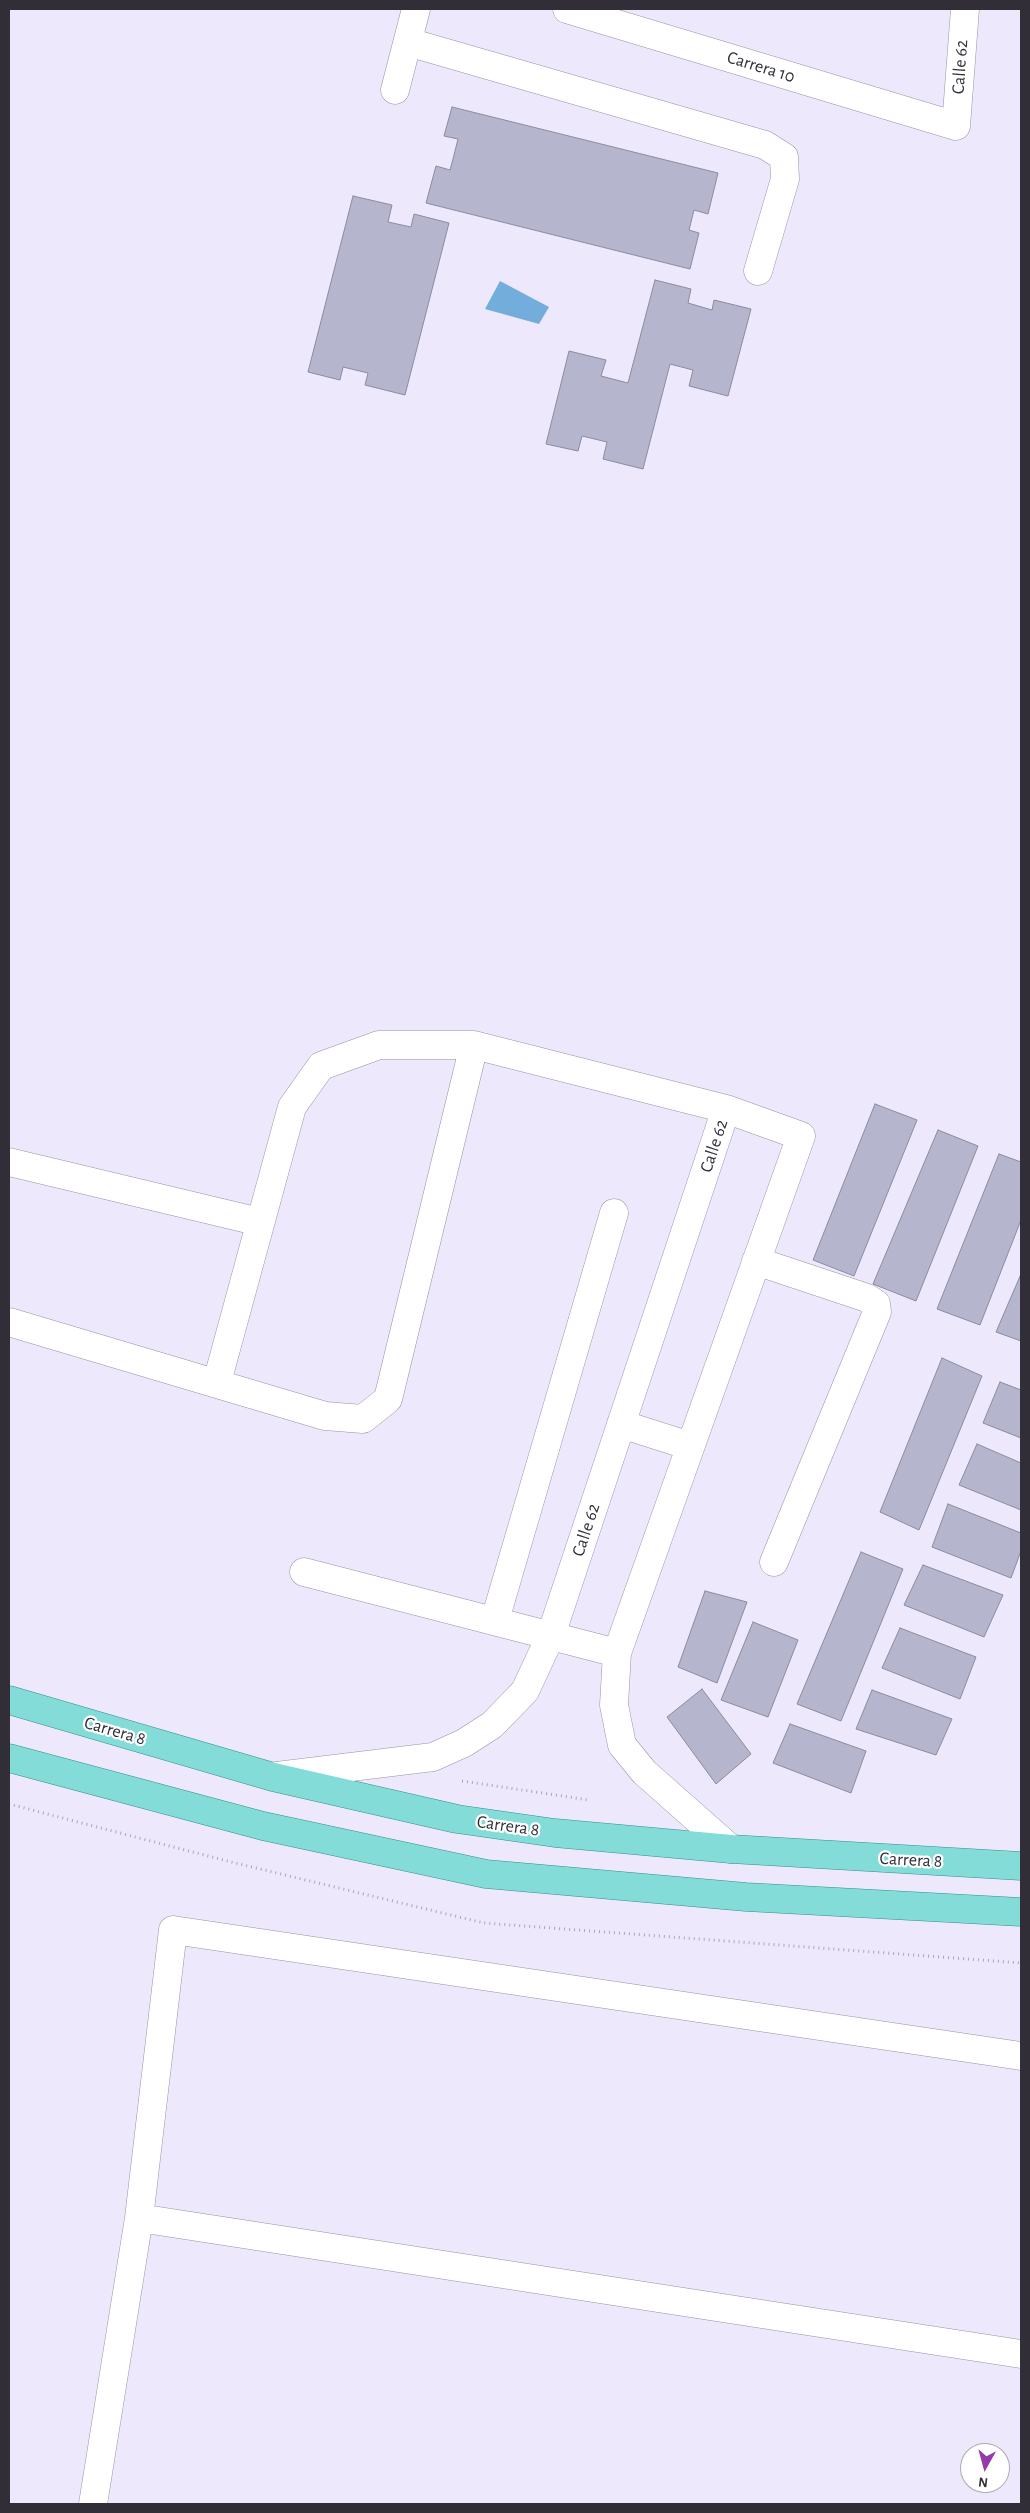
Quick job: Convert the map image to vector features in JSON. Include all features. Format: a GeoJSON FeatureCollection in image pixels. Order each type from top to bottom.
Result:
{"type":"FeatureCollection","features":[{"type":"Feature","properties":{"kind":"main road","name":"Carrera 8"},"geometry":{"type":"LineString","coordinates":[[9,1700],[273,1777],[457,1819],[555,1833],[731,1849],[1021,1866]]}},
{"type":"Feature","properties":{"kind":"main road"},"geometry":{"type":"LineString","coordinates":[[9,1758],[263,1826],[486,1874],[746,1897],[1021,1912]]}},
{"type":"Feature","properties":{"kind":"street"},"geometry":{"type":"LineString","coordinates":[[396,90],[416,9]]}},
{"type":"Feature","properties":{"kind":"street","name":"Carrera 10"},"geometry":{"type":"LineString","coordinates":[[566,9],[956,126]]}},
{"type":"Feature","properties":{"kind":"street","name":"Calle 62"},"geometry":{"type":"LineString","coordinates":[[956,126],[965,9]]}},
{"type":"Feature","properties":{"kind":"street"},"geometry":{"type":"LineString","coordinates":[[408,42],[765,145],[784,157],[785,179],[758,271]]}},
{"type":"Feature","properties":{"kind":"street"},"geometry":{"type":"LineString","coordinates":[[217,1382],[292,1107],[321,1066],[379,1045],[474,1045],[726,1108]]}},
{"type":"Feature","properties":{"kind":"street"},"geometry":{"type":"LineString","coordinates":[[9,1322],[217,1382],[325,1416],[363,1419],[388,1399],[474,1045]]}},
{"type":"Feature","properties":{"kind":"street","name":"Calle 62"},"geometry":{"type":"LineString","coordinates":[[273,1777],[433,1757],[464,1743],[492,1725],[525,1691],[551,1635],[726,1108],[801,1136],[617,1653],[614,1705],[622,1745],[644,1772],[731,1849]]}},
{"type":"Feature","properties":{"kind":"street"},"geometry":{"type":"LineString","coordinates":[[9,1162],[260,1222]]}},
{"type":"Feature","properties":{"kind":"street"},"geometry":{"type":"LineString","coordinates":[[495,1620],[614,1213]]}},
{"type":"Feature","properties":{"kind":"street"},"geometry":{"type":"LineString","coordinates":[[756,1261],[867,1298],[876,1304],[877,1312],[774,1562]]}},
{"type":"Feature","properties":{"kind":"street"},"geometry":{"type":"LineString","coordinates":[[621,1424],[690,1446]]}},
{"type":"Feature","properties":{"kind":"street"},"geometry":{"type":"LineString","coordinates":[[304,1572],[617,1653]]}},
{"type":"Feature","properties":{"kind":"street"},"geometry":{"type":"LineString","coordinates":[[93,2504],[139,2218],[173,1930],[1021,2056]]}},
{"type":"Feature","properties":{"kind":"street"},"geometry":{"type":"LineString","coordinates":[[139,2218],[1021,2354]]}},
{"type":"Feature","properties":{"kind":"path"},"geometry":{"type":"LineString","coordinates":[[458,1781],[593,1801]]}},
{"type":"Feature","properties":{"kind":"water"},"geometry":{"type":"Polygon","coordinates":[[[500,281],[549,307],[539,324],[485,309],[500,281]]]}},
{"type":"Feature","properties":{"kind":"building"},"geometry":{"type":"Polygon","coordinates":[[[452,107],[718,173],[708,214],[694,210],[689,230],[699,233],[690,269],[426,203],[436,166],[450,170],[453,159],[458,139],[444,136],[452,107]]]}},
{"type":"Feature","properties":{"kind":"building"},"geometry":{"type":"Polygon","coordinates":[[[353,196],[392,205],[388,222],[411,227],[414,214],[449,223],[405,395],[365,385],[368,373],[343,367],[340,380],[308,372],[353,196]]]}},
{"type":"Feature","properties":{"kind":"building"},"geometry":{"type":"Polygon","coordinates":[[[655,280],[691,289],[688,303],[712,310],[714,300],[751,309],[728,396],[689,386],[693,370],[670,364],[643,469],[603,459],[607,442],[582,436],[578,451],[546,444],[569,351],[606,360],[601,376],[628,383],[655,280]]]}},
{"type":"Feature","properties":{"kind":"building"},"geometry":{"type":"Polygon","coordinates":[[[875,1104],[917,1120],[854,1276],[813,1260],[875,1104]]]}},
{"type":"Feature","properties":{"kind":"building"},"geometry":{"type":"Polygon","coordinates":[[[938,1130],[978,1146],[916,1301],[873,1284],[938,1130]]]}},
{"type":"Feature","properties":{"kind":"building"},"geometry":{"type":"Polygon","coordinates":[[[999,1154],[1021,1162],[1021,1220],[980,1325],[937,1309],[999,1154]]]}},
{"type":"Feature","properties":{"kind":"building"},"geometry":{"type":"Polygon","coordinates":[[[1021,1274],[1021,1341],[996,1332],[1021,1274]]]}},
{"type":"Feature","properties":{"kind":"building"},"geometry":{"type":"Polygon","coordinates":[[[942,1358],[982,1376],[919,1530],[880,1512],[942,1358]]]}},
{"type":"Feature","properties":{"kind":"building"},"geometry":{"type":"Polygon","coordinates":[[[1000,1382],[1021,1390],[1021,1438],[983,1423],[1000,1382]]]}},
{"type":"Feature","properties":{"kind":"building"},"geometry":{"type":"Polygon","coordinates":[[[977,1444],[1021,1463],[1021,1510],[959,1485],[977,1444]]]}},
{"type":"Feature","properties":{"kind":"building"},"geometry":{"type":"Polygon","coordinates":[[[948,1504],[1021,1533],[1021,1551],[1011,1578],[932,1547],[948,1504]]]}},
{"type":"Feature","properties":{"kind":"building"},"geometry":{"type":"Polygon","coordinates":[[[861,1552],[903,1569],[841,1721],[797,1704],[861,1552]]]}},
{"type":"Feature","properties":{"kind":"building"},"geometry":{"type":"Polygon","coordinates":[[[923,1565],[1003,1595],[984,1637],[904,1605],[923,1565]]]}},
{"type":"Feature","properties":{"kind":"building"},"geometry":{"type":"Polygon","coordinates":[[[705,1591],[747,1602],[717,1683],[678,1667],[705,1591]]]}},
{"type":"Feature","properties":{"kind":"building"},"geometry":{"type":"Polygon","coordinates":[[[753,1622],[798,1640],[768,1717],[721,1700],[753,1622]]]}},
{"type":"Feature","properties":{"kind":"building"},"geometry":{"type":"Polygon","coordinates":[[[900,1628],[976,1657],[960,1699],[882,1668],[900,1628]]]}},
{"type":"Feature","properties":{"kind":"building"},"geometry":{"type":"Polygon","coordinates":[[[702,1689],[751,1754],[716,1784],[667,1717],[702,1689]]]}},
{"type":"Feature","properties":{"kind":"building"},"geometry":{"type":"Polygon","coordinates":[[[872,1690],[952,1719],[936,1755],[856,1729],[872,1690]]]}},
{"type":"Feature","properties":{"kind":"building"},"geometry":{"type":"Polygon","coordinates":[[[790,1724],[866,1751],[851,1793],[773,1763],[790,1724]]]}}]}
